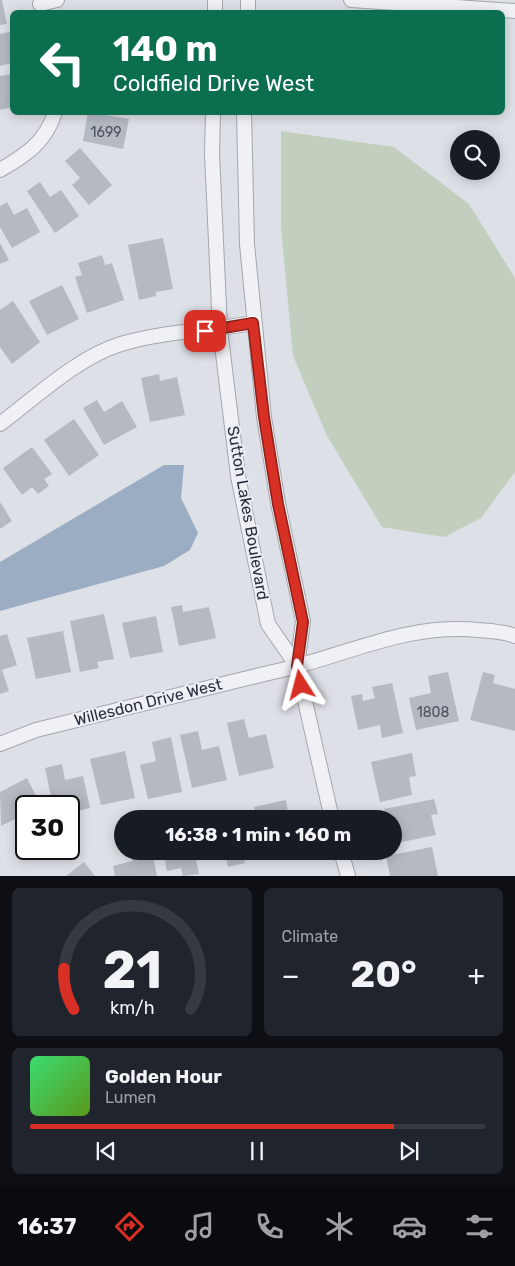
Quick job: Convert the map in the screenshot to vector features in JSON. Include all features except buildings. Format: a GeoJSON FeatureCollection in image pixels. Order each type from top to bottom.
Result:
{"type":"FeatureCollection","features":[{"type":"Feature","properties":{"kind":"street"},"geometry":{"type":"LineString","coordinates":[[40,6],[57,0]]}},
{"type":"Feature","properties":{"kind":"street"},"geometry":{"type":"LineString","coordinates":[[350,0],[410,2],[494,10]]}},
{"type":"Feature","properties":{"kind":"street","name":"Sutton Lakes Boulevard"},"geometry":{"type":"LineString","coordinates":[[213,115],[212,154],[220,329],[238,476],[268,624],[297,666]]}},
{"type":"Feature","properties":{"kind":"street","name":"Sutton Lakes Boulevard"},"geometry":{"type":"LineString","coordinates":[[244,115],[247,244],[253,323],[264,417],[278,504],[303,622],[297,666],[330,810]]}},
{"type":"Feature","properties":{"kind":"street"},"geometry":{"type":"LineString","coordinates":[[0,170],[41,142],[53,119]]}},
{"type":"Feature","properties":{"kind":"street"},"geometry":{"type":"LineString","coordinates":[[0,424],[86,360],[120,344],[157,336],[220,329],[253,323]]}},
{"type":"Feature","properties":{"kind":"street","name":"Willesdon Drive West"},"geometry":{"type":"LineString","coordinates":[[0,744],[36,730],[297,666],[358,646],[425,630],[465,628],[505,632],[515,636]]}},
{"type":"Feature","properties":{"kind":"street"},"geometry":{"type":"LineString","coordinates":[[344,860],[348,876]]}},
{"type":"Feature","properties":{"kind":"green space"},"geometry":{"type":"Polygon","coordinates":[[[281,131],[394,147],[469,204],[515,278],[515,472],[481,518],[444,537],[382,527],[327,436],[293,356],[281,228],[281,131]]]}},
{"type":"Feature","properties":{"kind":"water"},"geometry":{"type":"Polygon","coordinates":[[[164,465],[184,465],[181,498],[198,533],[190,550],[164,566],[0,611],[0,562],[164,465]]]}},
{"type":"Feature","properties":{"kind":"route"},"geometry":{"type":"LineString","coordinates":[[205,331],[253,323],[264,417],[278,504],[303,622],[297,666],[301,685]]}}]}
